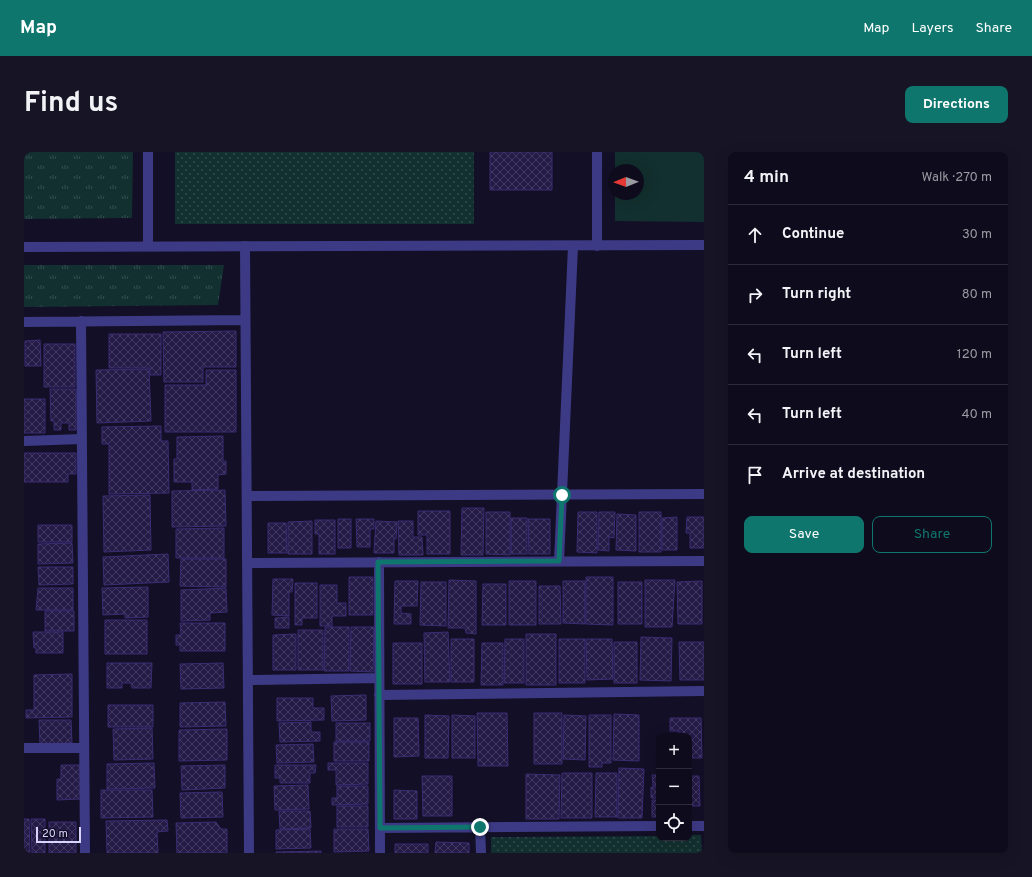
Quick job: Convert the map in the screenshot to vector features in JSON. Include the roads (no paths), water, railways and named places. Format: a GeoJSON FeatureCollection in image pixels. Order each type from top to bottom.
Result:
{"type":"FeatureCollection","features":[{"type":"Feature","properties":{"kind":"street"},"geometry":{"type":"LineString","coordinates":[[148,152],[148,246]]}},
{"type":"Feature","properties":{"kind":"street"},"geometry":{"type":"LineString","coordinates":[[597,152],[597,246]]}},
{"type":"Feature","properties":{"kind":"street"},"geometry":{"type":"LineString","coordinates":[[245,246],[249,853]]}},
{"type":"Feature","properties":{"kind":"street"},"geometry":{"type":"LineString","coordinates":[[559,561],[573,246]]}},
{"type":"Feature","properties":{"kind":"street"},"geometry":{"type":"LineString","coordinates":[[24,247],[704,246]]}},
{"type":"Feature","properties":{"kind":"street"},"geometry":{"type":"LineString","coordinates":[[24,322],[245,320]]}},
{"type":"Feature","properties":{"kind":"street"},"geometry":{"type":"LineString","coordinates":[[81,321],[85,853]]}},
{"type":"Feature","properties":{"kind":"street"},"geometry":{"type":"LineString","coordinates":[[24,441],[82,439]]}},
{"type":"Feature","properties":{"kind":"street"},"geometry":{"type":"LineString","coordinates":[[247,496],[704,494]]}},
{"type":"Feature","properties":{"kind":"street"},"geometry":{"type":"LineString","coordinates":[[247,563],[704,561]]}},
{"type":"Feature","properties":{"kind":"street"},"geometry":{"type":"LineString","coordinates":[[378,562],[380,853]]}},
{"type":"Feature","properties":{"kind":"street"},"geometry":{"type":"LineString","coordinates":[[248,680],[379,678]]}},
{"type":"Feature","properties":{"kind":"street"},"geometry":{"type":"LineString","coordinates":[[379,695],[704,691]]}},
{"type":"Feature","properties":{"kind":"street"},"geometry":{"type":"LineString","coordinates":[[24,748],[84,748]]}},
{"type":"Feature","properties":{"kind":"street"},"geometry":{"type":"LineString","coordinates":[[380,828],[656,826]]}},
{"type":"Feature","properties":{"kind":"street"},"geometry":{"type":"LineString","coordinates":[[692,826],[704,826]]}},
{"type":"Feature","properties":{"kind":"street"},"geometry":{"type":"LineString","coordinates":[[480,827],[481,853]]}}]}
